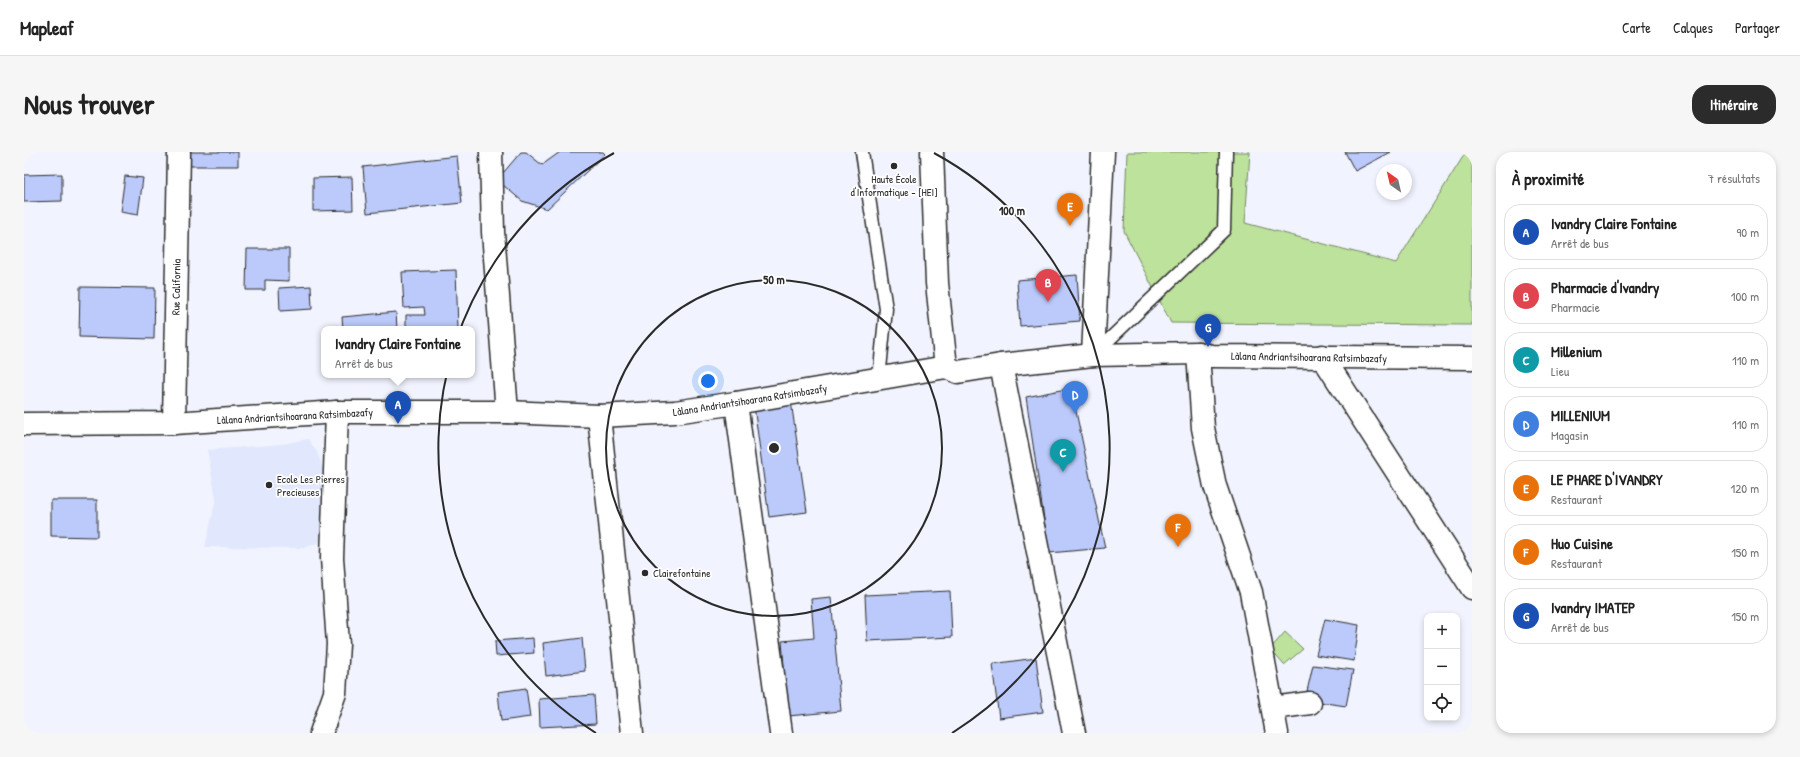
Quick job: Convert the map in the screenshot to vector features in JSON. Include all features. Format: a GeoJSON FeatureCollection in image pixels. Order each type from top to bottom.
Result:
{"type":"FeatureCollection","features":[{"type":"Feature","properties":{"kind":"street","name":"Rue California"},"geometry":{"type":"LineString","coordinates":[[174,423],[179,152]]}},
{"type":"Feature","properties":{"kind":"street"},"geometry":{"type":"LineString","coordinates":[[491,152],[493,232],[508,412]]}},
{"type":"Feature","properties":{"kind":"street"},"geometry":{"type":"LineString","coordinates":[[932,152],[937,284],[946,367]]}},
{"type":"Feature","properties":{"kind":"street"},"geometry":{"type":"LineString","coordinates":[[1093,354],[1103,152]]}},
{"type":"Feature","properties":{"kind":"street","name":"Làlana Andriantsihoarana Ratsimbazafy"},"geometry":{"type":"LineString","coordinates":[[24,424],[174,423],[337,412],[508,412],[599,416],[675,412],[946,367],[958,372],[1001,364],[1093,354],[1198,353],[1211,356],[1472,358]]}},
{"type":"Feature","properties":{"kind":"street"},"geometry":{"type":"LineString","coordinates":[[1198,353],[1204,436],[1215,486],[1251,592],[1277,733]]}},
{"type":"Feature","properties":{"kind":"street"},"geometry":{"type":"LineString","coordinates":[[1322,356],[1472,588]]}},
{"type":"Feature","properties":{"kind":"street"},"geometry":{"type":"LineString","coordinates":[[1001,364],[1074,733]]}},
{"type":"Feature","properties":{"kind":"street"},"geometry":{"type":"LineString","coordinates":[[736,403],[781,733]]}},
{"type":"Feature","properties":{"kind":"street"},"geometry":{"type":"LineString","coordinates":[[321,733],[335,693],[338,644],[332,558],[337,412]]}},
{"type":"Feature","properties":{"kind":"street"},"geometry":{"type":"LineString","coordinates":[[599,416],[632,733]]}},
{"type":"Feature","properties":{"kind":"street"},"geometry":{"type":"LineString","coordinates":[[1273,708],[1310,704]]}},
{"type":"Feature","properties":{"kind":"lane"},"geometry":{"type":"LineString","coordinates":[[862,152],[886,309],[878,379]]}},
{"type":"Feature","properties":{"kind":"lane"},"geometry":{"type":"LineString","coordinates":[[1093,354],[1224,230],[1226,152]]}},
{"type":"Feature","properties":{"kind":"shaded area","name":"Ecole Les Pierres Precieuses"},"geometry":{"type":"Polygon","coordinates":[[[308,439],[317,452],[324,471],[326,540],[304,548],[205,547],[216,499],[207,450],[282,444],[308,439]]]}},
{"type":"Feature","properties":{"kind":"green space"},"geometry":{"type":"Polygon","coordinates":[[[1127,152],[1250,152],[1245,223],[1396,263],[1466,152],[1472,152],[1472,325],[1171,323],[1124,231],[1127,152]]]}},
{"type":"Feature","properties":{"kind":"green space"},"geometry":{"type":"Polygon","coordinates":[[[1285,632],[1303,649],[1284,665],[1270,649],[1285,632]]]}},
{"type":"Feature","properties":{"kind":"building"},"geometry":{"type":"Polygon","coordinates":[[[188,152],[238,152],[238,166],[188,166],[188,152]]]}},
{"type":"Feature","properties":{"kind":"building"},"geometry":{"type":"Polygon","coordinates":[[[521,152],[526,152],[542,165],[560,152],[603,152],[605,154],[547,209],[522,201],[497,180],[521,152]]]}},
{"type":"Feature","properties":{"kind":"building"},"geometry":{"type":"Polygon","coordinates":[[[1345,152],[1391,152],[1355,171],[1345,152]]]}},
{"type":"Feature","properties":{"kind":"building"},"geometry":{"type":"Polygon","coordinates":[[[457,156],[462,203],[367,213],[363,167],[457,156]]]}},
{"type":"Feature","properties":{"kind":"building"},"geometry":{"type":"Polygon","coordinates":[[[62,174],[62,201],[24,202],[24,175],[62,174]]]}},
{"type":"Feature","properties":{"kind":"building"},"geometry":{"type":"Polygon","coordinates":[[[125,176],[143,178],[138,215],[120,212],[125,176]]]}},
{"type":"Feature","properties":{"kind":"building"},"geometry":{"type":"Polygon","coordinates":[[[352,177],[353,210],[313,211],[313,178],[352,177]]]}},
{"type":"Feature","properties":{"kind":"building"},"geometry":{"type":"Polygon","coordinates":[[[247,249],[289,249],[289,281],[265,280],[265,290],[246,290],[247,249]]]}},
{"type":"Feature","properties":{"kind":"building"},"geometry":{"type":"Polygon","coordinates":[[[456,270],[458,326],[406,326],[406,315],[425,315],[424,307],[404,308],[402,272],[456,270]]]}},
{"type":"Feature","properties":{"kind":"building"},"geometry":{"type":"Polygon","coordinates":[[[1077,275],[1080,321],[1020,326],[1017,280],[1077,275]]]}},
{"type":"Feature","properties":{"kind":"building"},"geometry":{"type":"Polygon","coordinates":[[[311,286],[312,309],[280,311],[279,288],[311,286]]]}},
{"type":"Feature","properties":{"kind":"building"},"geometry":{"type":"Polygon","coordinates":[[[80,287],[155,288],[154,339],[79,337],[80,287]]]}},
{"type":"Feature","properties":{"kind":"building"},"geometry":{"type":"Polygon","coordinates":[[[396,312],[397,326],[343,326],[342,317],[396,312]]]}},
{"type":"Feature","properties":{"kind":"building"},"geometry":{"type":"Polygon","coordinates":[[[1071,388],[1105,548],[1049,553],[1026,397],[1071,388]]]}},
{"type":"Feature","properties":{"kind":"building"},"geometry":{"type":"Polygon","coordinates":[[[791,401],[807,512],[769,517],[754,406],[791,401]]]}},
{"type":"Feature","properties":{"kind":"building"},"geometry":{"type":"Polygon","coordinates":[[[51,500],[97,500],[97,537],[51,536],[51,500]]]}},
{"type":"Feature","properties":{"kind":"building"},"geometry":{"type":"Polygon","coordinates":[[[950,591],[952,637],[867,641],[865,595],[950,591]]]}},
{"type":"Feature","properties":{"kind":"building"},"geometry":{"type":"Polygon","coordinates":[[[831,597],[841,711],[788,716],[782,641],[814,638],[811,599],[831,597]]]}},
{"type":"Feature","properties":{"kind":"building"},"geometry":{"type":"Polygon","coordinates":[[[1325,619],[1359,625],[1354,661],[1316,655],[1325,619]]]}},
{"type":"Feature","properties":{"kind":"building"},"geometry":{"type":"Polygon","coordinates":[[[533,638],[534,653],[496,656],[495,641],[533,638]]]}},
{"type":"Feature","properties":{"kind":"building"},"geometry":{"type":"Polygon","coordinates":[[[582,638],[585,671],[546,676],[543,643],[582,638]]]}},
{"type":"Feature","properties":{"kind":"building"},"geometry":{"type":"Polygon","coordinates":[[[1036,658],[1043,712],[999,718],[992,664],[1036,658]]]}},
{"type":"Feature","properties":{"kind":"building"},"geometry":{"type":"Polygon","coordinates":[[[1313,665],[1353,670],[1346,706],[1305,700],[1313,665]]]}},
{"type":"Feature","properties":{"kind":"building"},"geometry":{"type":"Polygon","coordinates":[[[526,688],[530,717],[501,721],[498,692],[526,688]]]}},
{"type":"Feature","properties":{"kind":"building"},"geometry":{"type":"Polygon","coordinates":[[[594,695],[596,724],[540,727],[539,699],[594,695]]]}},
{"type":"Feature","properties":{"kind":"place","name":"Haute École d'Informatique - [HEI]"},"geometry":{"type":"Point","coordinates":[894,166]}},
{"type":"Feature","properties":{"kind":"place","name":"LE PHARE D'IVANDRY"},"geometry":{"type":"Point","coordinates":[1070,226]}},
{"type":"Feature","properties":{"kind":"place","name":"Pharmacie d'Ivandry"},"geometry":{"type":"Point","coordinates":[1048,302]}},
{"type":"Feature","properties":{"kind":"place","name":"Ivandry IMATEP"},"geometry":{"type":"Point","coordinates":[1208,347]}},
{"type":"Feature","properties":{"kind":"place","name":"MILLENIUM"},"geometry":{"type":"Point","coordinates":[1075,414]}},
{"type":"Feature","properties":{"kind":"place","name":"Ivandry Claire Fontaine"},"geometry":{"type":"Point","coordinates":[398,424]}},
{"type":"Feature","properties":{"kind":"place","name":"Millenium"},"geometry":{"type":"Point","coordinates":[1063,472]}},
{"type":"Feature","properties":{"kind":"place","name":"Ecole Les Pierres Precieuses"},"geometry":{"type":"Point","coordinates":[269,485]}},
{"type":"Feature","properties":{"kind":"place","name":"Huo Cuisine"},"geometry":{"type":"Point","coordinates":[1178,547]}},
{"type":"Feature","properties":{"kind":"place","name":"Clairefontaine"},"geometry":{"type":"Point","coordinates":[645,573]}}]}
